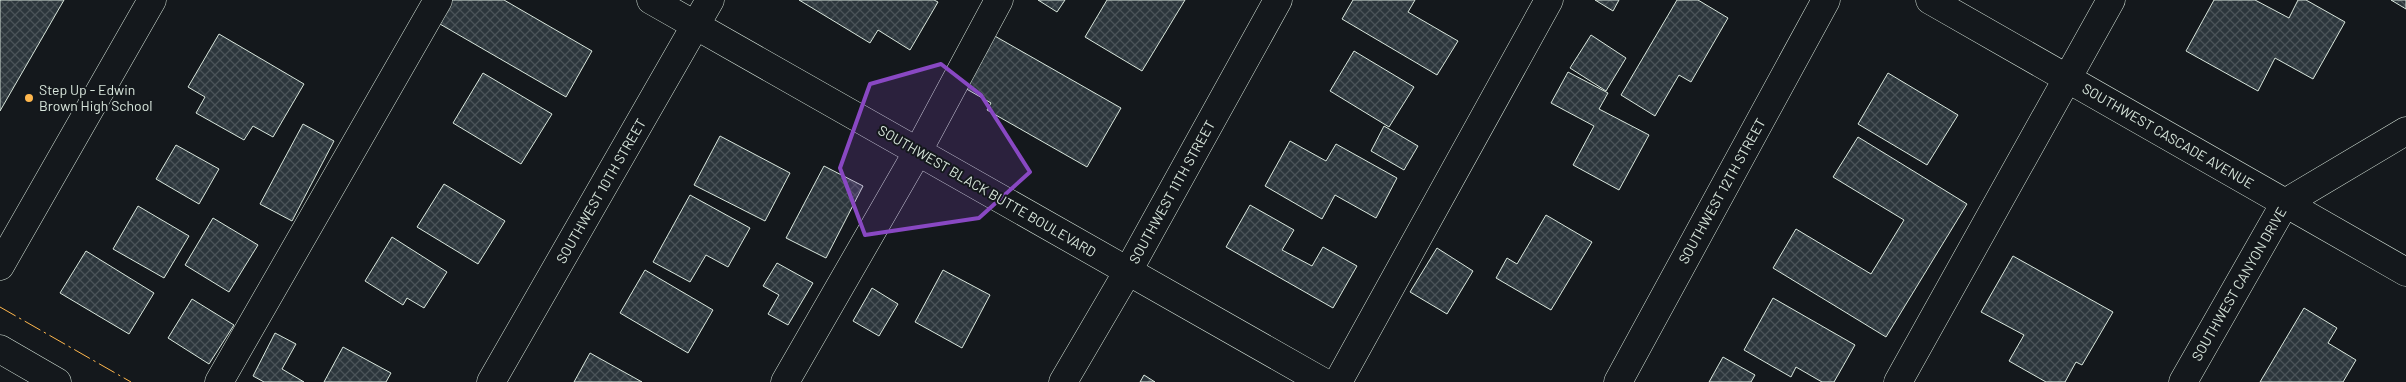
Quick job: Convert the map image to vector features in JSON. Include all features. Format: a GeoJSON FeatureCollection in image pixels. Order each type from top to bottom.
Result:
{"type":"FeatureCollection","features":[{"type":"Feature","properties":{"kind":"street"},"geometry":{"type":"LineString","coordinates":[[0,266],[152,0]]}},
{"type":"Feature","properties":{"kind":"street"},"geometry":{"type":"LineString","coordinates":[[219,382],[438,0]]}},
{"type":"Feature","properties":{"kind":"street","name":"SOUTHWEST BLACK BUTTE BOULEVARD"},"geometry":{"type":"LineString","coordinates":[[651,0],[1323,382]]}},
{"type":"Feature","properties":{"kind":"street","name":"SOUTHWEST 10TH STREET"},"geometry":{"type":"LineString","coordinates":[[491,382],[710,0]]}},
{"type":"Feature","properties":{"kind":"street"},"geometry":{"type":"LineString","coordinates":[[785,382],[918,151],[1000,0]]}},
{"type":"Feature","properties":{"kind":"street","name":"SOUTHWEST 11TH STREET"},"geometry":{"type":"LineString","coordinates":[[1063,382],[1128,271],[1278,0]]}},
{"type":"Feature","properties":{"kind":"street"},"geometry":{"type":"LineString","coordinates":[[1338,382],[1549,0]]}},
{"type":"Feature","properties":{"kind":"street","name":"SOUTHWEST 12TH STREET"},"geometry":{"type":"LineString","coordinates":[[1618,382],[1826,0]]}},
{"type":"Feature","properties":{"kind":"street","name":"SOUTHWEST CASCADE AVENUE"},"geometry":{"type":"LineString","coordinates":[[1930,0],[2406,272]]}},
{"type":"Feature","properties":{"kind":"street"},"geometry":{"type":"LineString","coordinates":[[1898,382],[2111,0]]}},
{"type":"Feature","properties":{"kind":"street","name":"SOUTHWEST CANYON DRIVE"},"geometry":{"type":"LineString","coordinates":[[2183,382],[2285,203],[2406,131]]}},
{"type":"Feature","properties":{"kind":"street"},"geometry":{"type":"LineString","coordinates":[[0,349],[57,382]]}},
{"type":"Feature","properties":{"kind":"highlighted area"},"geometry":{"type":"Polygon","coordinates":[[[941,64],[981,95],[1030,172],[979,218],[865,235],[840,168],[870,84],[941,64]]]}},
{"type":"Feature","properties":{"kind":"building"},"geometry":{"type":"Polygon","coordinates":[[[0,0],[64,0],[0,111],[0,0]]]}},
{"type":"Feature","properties":{"kind":"building"},"geometry":{"type":"Polygon","coordinates":[[[444,0],[504,0],[592,51],[566,97],[433,20],[444,0]]]}},
{"type":"Feature","properties":{"kind":"building"},"geometry":{"type":"Polygon","coordinates":[[[799,0],[934,0],[938,2],[910,50],[878,30],[870,43],[799,0]]]}},
{"type":"Feature","properties":{"kind":"building"},"geometry":{"type":"Polygon","coordinates":[[[1038,0],[1065,0],[1057,12],[1038,0]]]}},
{"type":"Feature","properties":{"kind":"building"},"geometry":{"type":"Polygon","coordinates":[[[1107,0],[1185,0],[1142,71],[1085,37],[1107,0]]]}},
{"type":"Feature","properties":{"kind":"building"},"geometry":{"type":"Polygon","coordinates":[[[1353,0],[1415,0],[1408,12],[1458,41],[1437,75],[1342,19],[1353,0]]]}},
{"type":"Feature","properties":{"kind":"building"},"geometry":{"type":"Polygon","coordinates":[[[1595,0],[1619,0],[1613,11],[1595,0]]]}},
{"type":"Feature","properties":{"kind":"building"},"geometry":{"type":"Polygon","coordinates":[[[1677,0],[1698,0],[1728,18],[1691,82],[1679,75],[1655,116],[1621,95],[1677,0]]]}},
{"type":"Feature","properties":{"kind":"building"},"geometry":{"type":"Polygon","coordinates":[[[2214,0],[2255,0],[2289,18],[2298,0],[2306,0],[2345,22],[2313,79],[2275,58],[2258,91],[2186,51],[2214,0]]]}},
{"type":"Feature","properties":{"kind":"building"},"geometry":{"type":"Polygon","coordinates":[[[2391,0],[2406,0],[2406,9],[2391,0]]]}},
{"type":"Feature","properties":{"kind":"building"},"geometry":{"type":"Polygon","coordinates":[[[219,34],[304,84],[273,137],[253,126],[244,140],[196,113],[205,97],[188,87],[219,34]]]}},
{"type":"Feature","properties":{"kind":"building"},"geometry":{"type":"Polygon","coordinates":[[[993,35],[1121,108],[1087,167],[987,110],[991,103],[963,87],[993,35]]]}},
{"type":"Feature","properties":{"kind":"building"},"geometry":{"type":"Polygon","coordinates":[[[1591,35],[1626,58],[1606,91],[1570,68],[1591,35]]]}},
{"type":"Feature","properties":{"kind":"building"},"geometry":{"type":"Polygon","coordinates":[[[1354,51],[1414,87],[1389,127],[1330,91],[1354,51]]]}},
{"type":"Feature","properties":{"kind":"building"},"geometry":{"type":"Polygon","coordinates":[[[1568,72],[1608,93],[1599,109],[1649,135],[1619,190],[1573,165],[1594,126],[1551,103],[1568,72]]]}},
{"type":"Feature","properties":{"kind":"building"},"geometry":{"type":"Polygon","coordinates":[[[483,73],[552,114],[521,164],[453,123],[483,73]]]}},
{"type":"Feature","properties":{"kind":"building"},"geometry":{"type":"Polygon","coordinates":[[[1888,73],[1958,115],[1927,165],[1858,124],[1888,73]]]}},
{"type":"Feature","properties":{"kind":"building"},"geometry":{"type":"Polygon","coordinates":[[[303,124],[334,141],[292,221],[260,204],[303,124]]]}},
{"type":"Feature","properties":{"kind":"building"},"geometry":{"type":"Polygon","coordinates":[[[1384,126],[1418,146],[1404,170],[1371,151],[1384,126]]]}},
{"type":"Feature","properties":{"kind":"building"},"geometry":{"type":"Polygon","coordinates":[[[720,136],[790,173],[765,221],[694,185],[720,136]]]}},
{"type":"Feature","properties":{"kind":"building"},"geometry":{"type":"Polygon","coordinates":[[[1858,137],[1967,204],[1886,337],[1773,268],[1796,229],[1871,274],[1904,220],[1833,177],[1858,137]]]}},
{"type":"Feature","properties":{"kind":"building"},"geometry":{"type":"Polygon","coordinates":[[[1290,141],[1326,161],[1336,144],[1397,178],[1376,218],[1335,195],[1322,219],[1265,186],[1290,141]]]}},
{"type":"Feature","properties":{"kind":"building"},"geometry":{"type":"Polygon","coordinates":[[[176,145],[219,169],[199,204],[156,179],[176,145]]]}},
{"type":"Feature","properties":{"kind":"building"},"geometry":{"type":"Polygon","coordinates":[[[824,166],[863,186],[826,258],[786,238],[824,166]]]}},
{"type":"Feature","properties":{"kind":"building"},"geometry":{"type":"Polygon","coordinates":[[[444,184],[505,221],[478,264],[417,227],[444,184]]]}},
{"type":"Feature","properties":{"kind":"building"},"geometry":{"type":"Polygon","coordinates":[[[690,195],[750,228],[728,267],[706,255],[690,282],[653,262],[690,195]]]}},
{"type":"Feature","properties":{"kind":"building"},"geometry":{"type":"Polygon","coordinates":[[[1250,205],[1294,230],[1282,250],[1312,266],[1323,247],[1357,266],[1333,308],[1226,247],[1250,205]]]}},
{"type":"Feature","properties":{"kind":"building"},"geometry":{"type":"Polygon","coordinates":[[[138,206],[189,236],[164,278],[113,249],[138,206]]]}},
{"type":"Feature","properties":{"kind":"building"},"geometry":{"type":"Polygon","coordinates":[[[1546,215],[1592,242],[1551,310],[1496,278],[1507,258],[1517,264],[1546,215]]]}},
{"type":"Feature","properties":{"kind":"building"},"geometry":{"type":"Polygon","coordinates":[[[213,218],[258,245],[229,292],[185,265],[213,218]]]}},
{"type":"Feature","properties":{"kind":"building"},"geometry":{"type":"Polygon","coordinates":[[[392,237],[447,272],[424,308],[407,298],[403,305],[365,281],[392,237]]]}},
{"type":"Feature","properties":{"kind":"building"},"geometry":{"type":"Polygon","coordinates":[[[1437,248],[1473,271],[1447,314],[1410,292],[1437,248]]]}},
{"type":"Feature","properties":{"kind":"building"},"geometry":{"type":"Polygon","coordinates":[[[86,251],[154,293],[129,334],[60,293],[86,251]]]}},
{"type":"Feature","properties":{"kind":"building"},"geometry":{"type":"Polygon","coordinates":[[[2013,256],[2113,312],[2082,365],[2076,362],[2065,382],[2046,382],[2009,361],[2024,335],[1981,312],[2013,256]]]}},
{"type":"Feature","properties":{"kind":"building"},"geometry":{"type":"Polygon","coordinates":[[[777,263],[813,283],[788,325],[768,314],[779,295],[763,286],[777,263]]]}},
{"type":"Feature","properties":{"kind":"building"},"geometry":{"type":"Polygon","coordinates":[[[645,270],[713,310],[688,353],[620,313],[645,270]]]}},
{"type":"Feature","properties":{"kind":"building"},"geometry":{"type":"Polygon","coordinates":[[[943,270],[990,295],[962,348],[915,322],[943,270]]]}},
{"type":"Feature","properties":{"kind":"building"},"geometry":{"type":"Polygon","coordinates":[[[872,288],[898,304],[879,336],[853,321],[872,288]]]}},
{"type":"Feature","properties":{"kind":"building"},"geometry":{"type":"Polygon","coordinates":[[[1773,298],[1855,345],[1834,382],[1822,382],[1796,367],[1791,377],[1744,350],[1773,298]]]}},
{"type":"Feature","properties":{"kind":"building"},"geometry":{"type":"Polygon","coordinates":[[[192,299],[234,325],[209,364],[168,338],[192,299]]]}},
{"type":"Feature","properties":{"kind":"building"},"geometry":{"type":"Polygon","coordinates":[[[2304,308],[2337,328],[2328,343],[2356,360],[2343,382],[2260,382],[2304,308]]]}},
{"type":"Feature","properties":{"kind":"building"},"geometry":{"type":"Polygon","coordinates":[[[275,333],[296,344],[282,369],[304,382],[264,382],[253,376],[275,333]]]}},
{"type":"Feature","properties":{"kind":"building"},"geometry":{"type":"Polygon","coordinates":[[[343,347],[391,373],[386,382],[324,382],[343,347]]]}},
{"type":"Feature","properties":{"kind":"building"},"geometry":{"type":"Polygon","coordinates":[[[590,353],[642,382],[574,382],[590,353]]]}},
{"type":"Feature","properties":{"kind":"building"},"geometry":{"type":"Polygon","coordinates":[[[1723,357],[1755,375],[1751,382],[1709,382],[1723,357]]]}},
{"type":"Feature","properties":{"kind":"building"},"geometry":{"type":"Polygon","coordinates":[[[1144,375],[1155,382],[1140,382],[1144,375]]]}},
{"type":"Feature","properties":{"kind":"power"},"geometry":{"type":"LineString","coordinates":[[0,307],[131,382]]}},
{"type":"Feature","properties":{"kind":"place","name":"Step Up - Edwin Brown High School"},"geometry":{"type":"Point","coordinates":[29,98]}}]}
